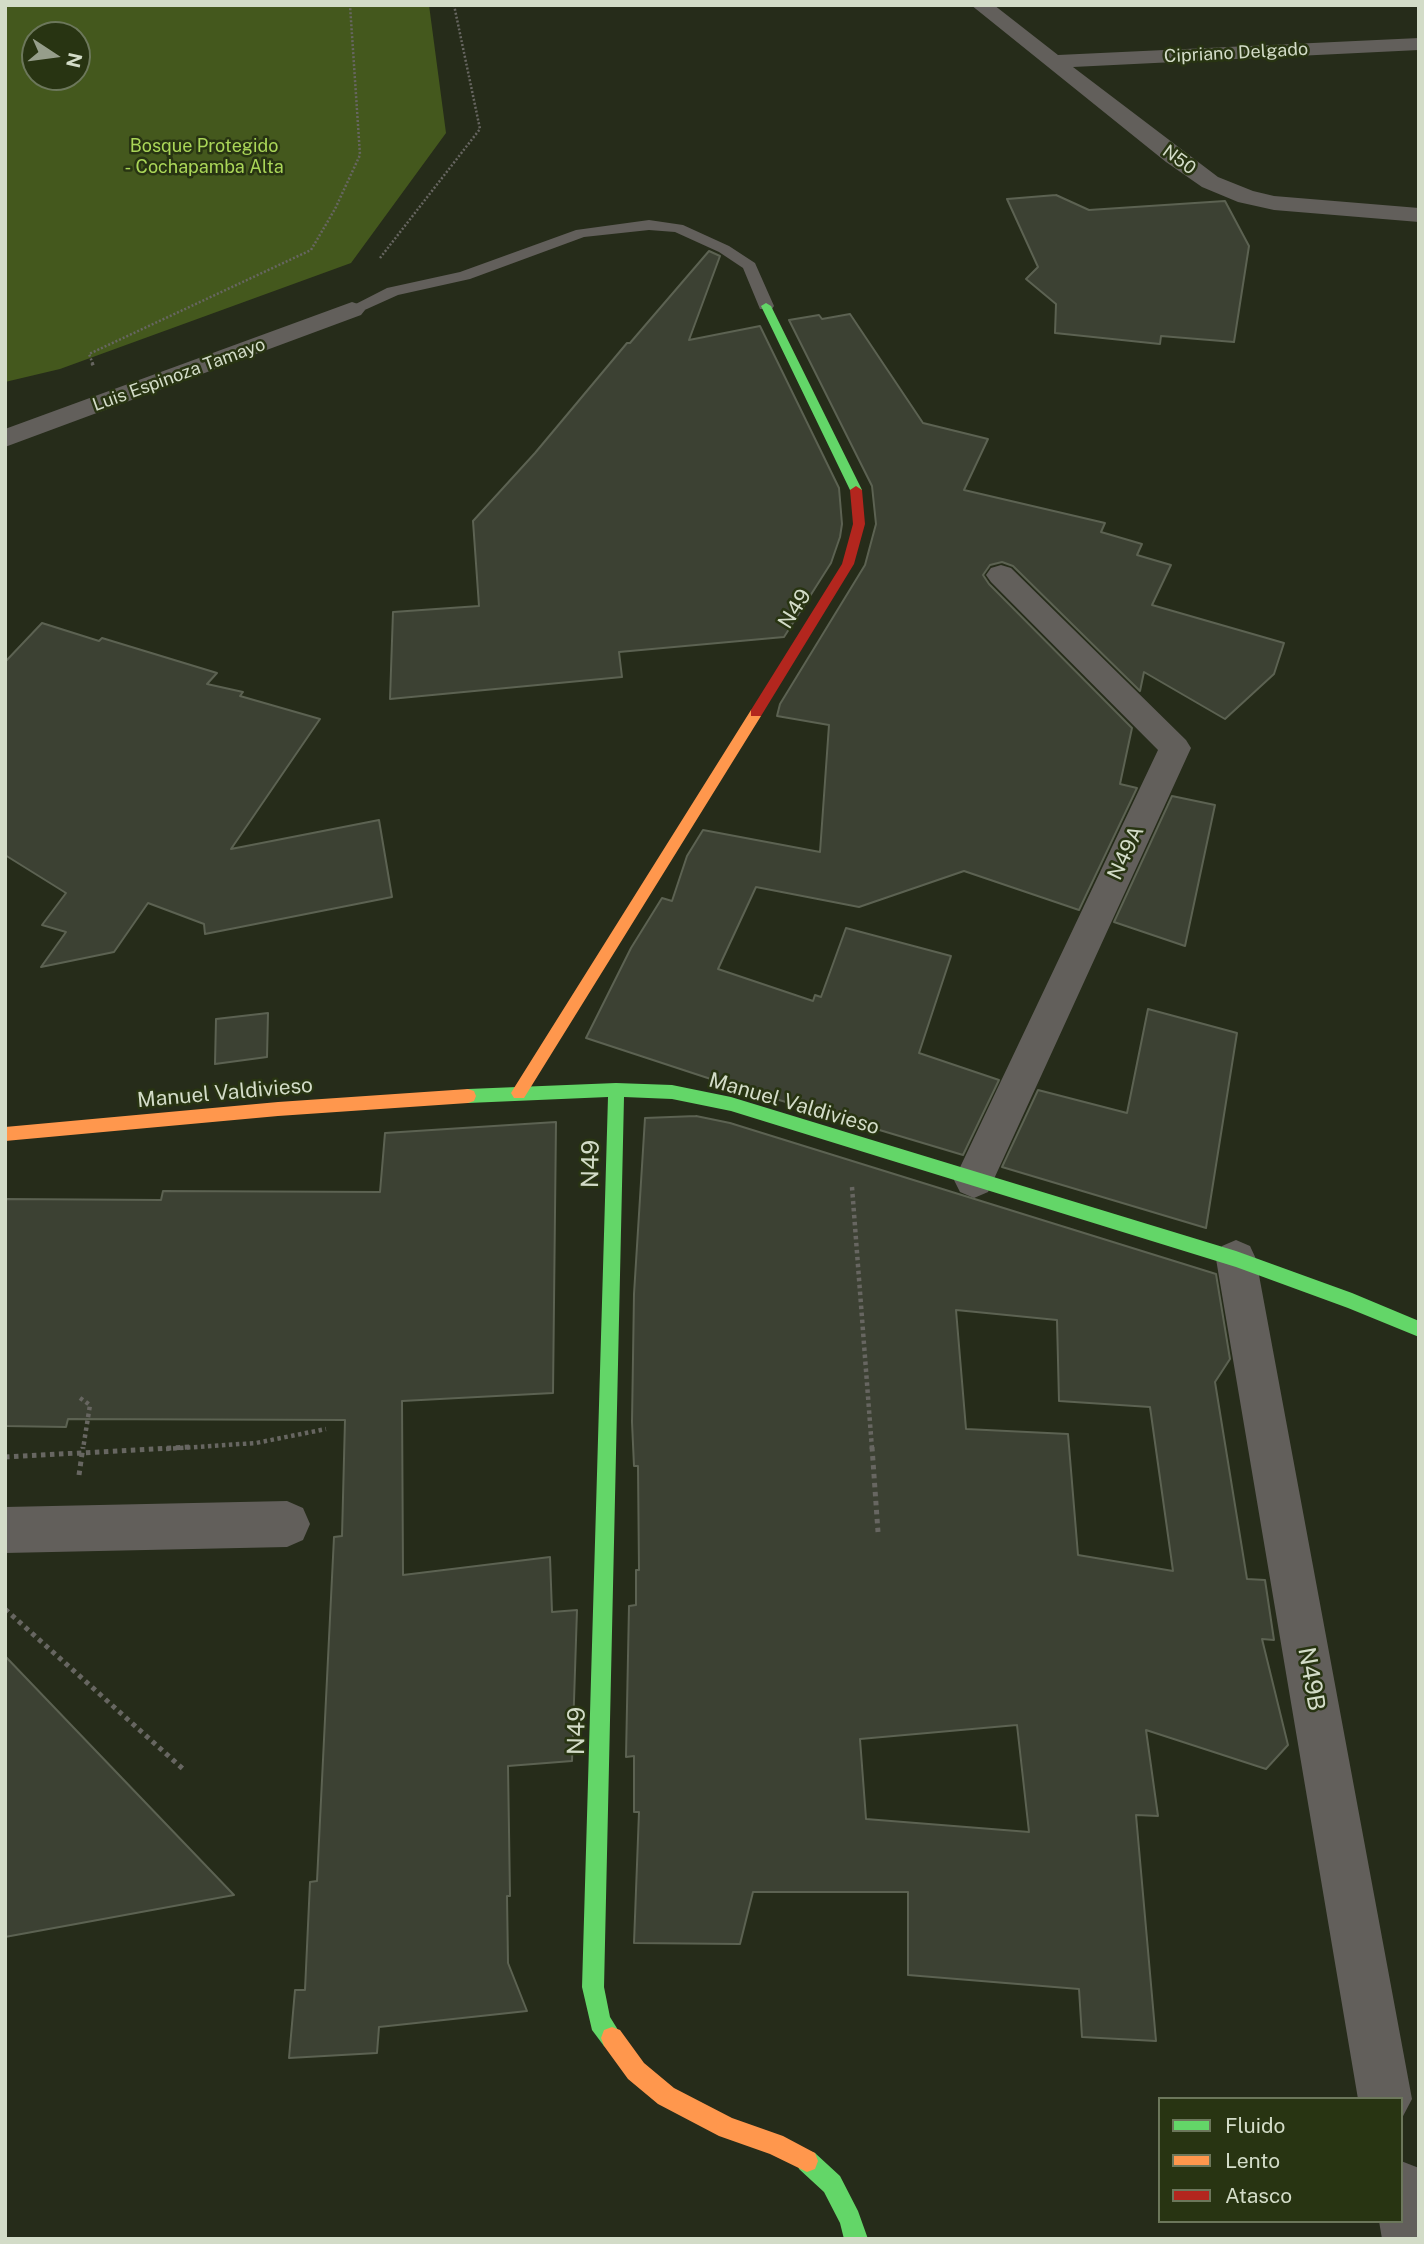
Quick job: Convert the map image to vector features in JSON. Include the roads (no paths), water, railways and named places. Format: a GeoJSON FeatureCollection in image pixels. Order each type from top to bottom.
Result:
{"type":"FeatureCollection","features":[{"type":"Feature","properties":{"kind":"street","name":"N50"},"geometry":{"type":"LineString","coordinates":[[981,5],[1174,157],[1225,189],[1274,203],[1419,215]]}},
{"type":"Feature","properties":{"kind":"street","name":"Cipriano Delgado"},"geometry":{"type":"LineString","coordinates":[[1053,62],[1419,44]]}},
{"type":"Feature","properties":{"kind":"street","name":"N49"},"geometry":{"type":"LineString","coordinates":[[519,1093],[848,564],[857,538],[859,517],[856,487],[766,306]]}},
{"type":"Feature","properties":{"kind":"street","name":"Luis Espinoza Tamayo"},"geometry":{"type":"LineString","coordinates":[[5,439],[352,310]]}},
{"type":"Feature","properties":{"kind":"street","name":"N49A"},"geometry":{"type":"LineString","coordinates":[[974,1180],[1175,748],[1001,575]]}},
{"type":"Feature","properties":{"kind":"street","name":"N49"},"geometry":{"type":"LineString","coordinates":[[616,1090],[593,1987],[600,2022],[636,2071],[666,2096],[727,2128],[775,2144],[808,2162],[832,2184],[850,2219],[856,2239]]}},
{"type":"Feature","properties":{"kind":"street","name":"Manuel Valdivieso"},"geometry":{"type":"LineString","coordinates":[[5,1134],[278,1109],[519,1093],[616,1090],[672,1092],[731,1104],[1236,1259],[1352,1301],[1419,1329]]}},
{"type":"Feature","properties":{"kind":"street","name":"N49B"},"geometry":{"type":"LineString","coordinates":[[1236,1259],[1385,2097]]}},
{"type":"Feature","properties":{"kind":"street"},"geometry":{"type":"LineString","coordinates":[[5,1530],[287,1524]]}},
{"type":"Feature","properties":{"kind":"street"},"geometry":{"type":"LineString","coordinates":[[1403,2200],[1410,2239]]}},
{"type":"Feature","properties":{"kind":"lane"},"geometry":{"type":"LineString","coordinates":[[352,310],[393,291],[464,275],[581,233],[649,225],[678,228],[724,249],[750,267],[766,306]]}},
{"type":"Feature","properties":{"kind":"park label","name":"Bosque Protegido - Cochapamba Alta"},"geometry":{"type":"Point","coordinates":[204,156]}}]}
